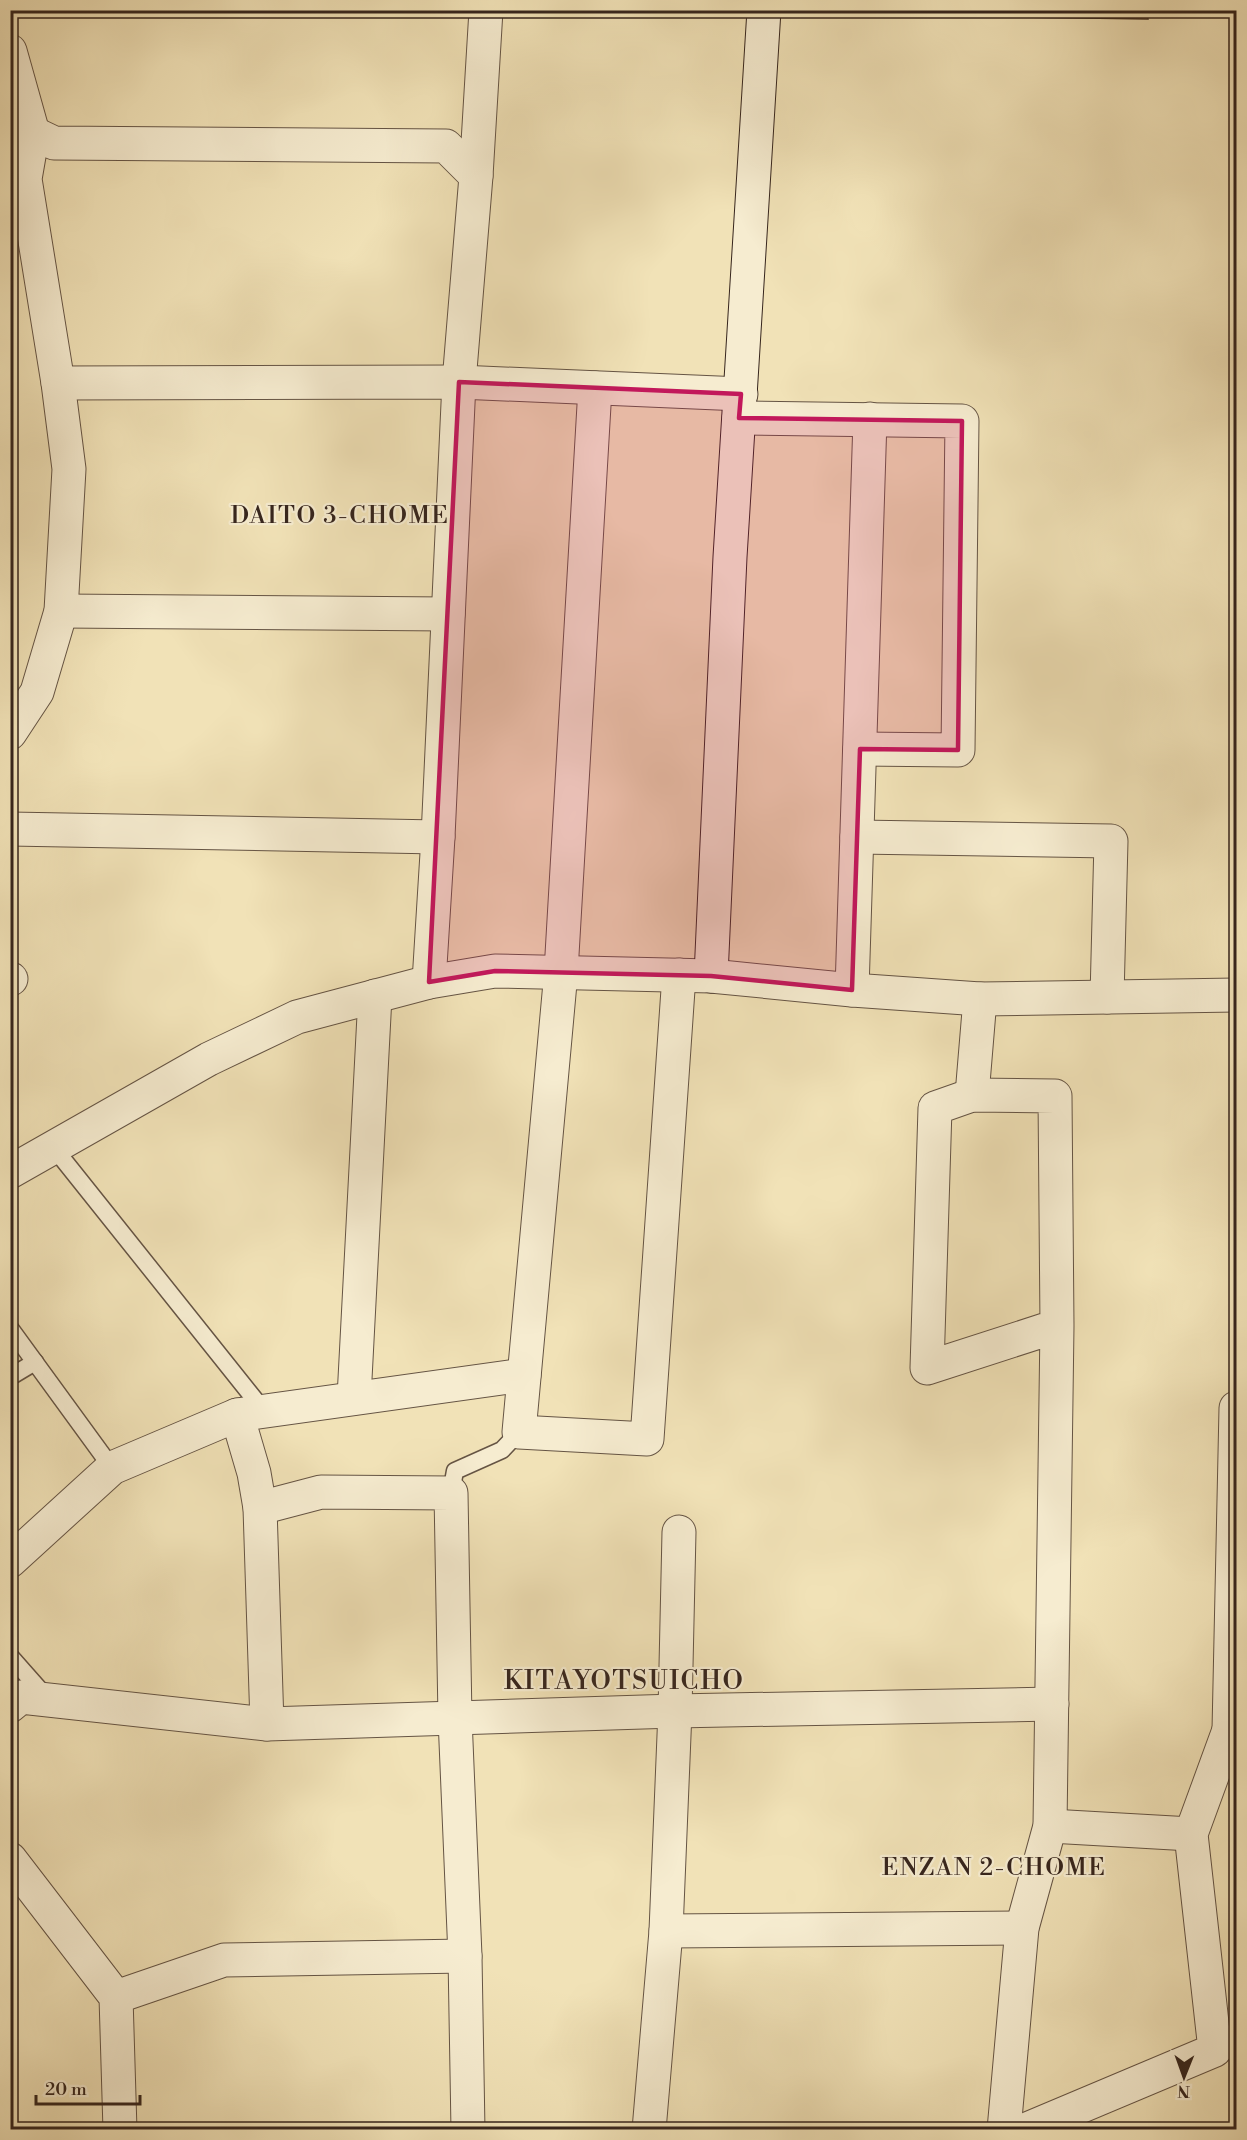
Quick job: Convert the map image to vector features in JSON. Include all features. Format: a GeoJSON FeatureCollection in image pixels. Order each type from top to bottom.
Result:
{"type":"FeatureCollection","features":[{"type":"Feature","properties":{"kind":"street"},"geometry":{"type":"LineString","coordinates":[[429,982],[459,382],[476,176],[486,10]]}},
{"type":"Feature","properties":{"kind":"street"},"geometry":{"type":"LineString","coordinates":[[711,976],[730,569],[764,10]]}},
{"type":"Feature","properties":{"kind":"street"},"geometry":{"type":"LineString","coordinates":[[10,51],[33,133],[25,179],[58,383],[69,469],[61,611],[37,692],[10,733]]}},
{"type":"Feature","properties":{"kind":"street"},"geometry":{"type":"LineString","coordinates":[[33,133],[54,143],[446,146],[476,176]]}},
{"type":"Feature","properties":{"kind":"street"},"geometry":{"type":"LineString","coordinates":[[58,383],[459,382],[595,388],[870,419],[962,420],[958,750],[860,749]]}},
{"type":"Feature","properties":{"kind":"street"},"geometry":{"type":"LineString","coordinates":[[595,388],[561,972],[519,1432],[647,1438],[679,975]]}},
{"type":"Feature","properties":{"kind":"street"},"geometry":{"type":"LineString","coordinates":[[852,990],[870,419]]}},
{"type":"Feature","properties":{"kind":"street"},"geometry":{"type":"LineString","coordinates":[[61,611],[448,614]]}},
{"type":"Feature","properties":{"kind":"street"},"geometry":{"type":"LineString","coordinates":[[10,829],[438,837]]}},
{"type":"Feature","properties":{"kind":"street"},"geometry":{"type":"LineString","coordinates":[[857,837],[1111,841],[1107,998]]}},
{"type":"Feature","properties":{"kind":"street"},"geometry":{"type":"LineString","coordinates":[[10,1172],[209,1059],[297,1017],[429,982],[495,971],[711,976],[852,990],[980,999],[1236,995]]}},
{"type":"Feature","properties":{"kind":"street"},"geometry":{"type":"LineString","coordinates":[[354,1398],[375,996]]}},
{"type":"Feature","properties":{"kind":"street"},"geometry":{"type":"LineString","coordinates":[[972,1095],[980,999]]}},
{"type":"Feature","properties":{"kind":"street"},"geometry":{"type":"LineString","coordinates":[[1004,2130],[1022,1928],[1050,1826],[1058,1326],[1055,1096],[972,1095],[935,1108],[927,1368],[1058,1326]]}},
{"type":"Feature","properties":{"kind":"street"},"geometry":{"type":"LineString","coordinates":[[10,1561],[112,1468],[251,1413],[524,1375]]}},
{"type":"Feature","properties":{"kind":"street"},"geometry":{"type":"LineString","coordinates":[[1025,2130],[1215,2050],[1191,1834],[1233,1730],[1236,1408]]}},
{"type":"Feature","properties":{"kind":"street"},"geometry":{"type":"LineString","coordinates":[[251,1413],[254,1473],[260,1508],[267,1724]]}},
{"type":"Feature","properties":{"kind":"street"},"geometry":{"type":"LineString","coordinates":[[260,1508],[321,1491],[452,1493],[454,1718],[465,1956],[468,2130]]}},
{"type":"Feature","properties":{"kind":"street"},"geometry":{"type":"LineString","coordinates":[[649,2130],[666,1930],[675,1711],[679,1532]]}},
{"type":"Feature","properties":{"kind":"street"},"geometry":{"type":"LineString","coordinates":[[10,1706],[21,1697],[267,1724],[675,1711],[1052,1704]]}},
{"type":"Feature","properties":{"kind":"street"},"geometry":{"type":"LineString","coordinates":[[1050,1826],[1191,1834]]}},
{"type":"Feature","properties":{"kind":"street"},"geometry":{"type":"LineString","coordinates":[[10,1859],[116,1997],[120,2130]]}},
{"type":"Feature","properties":{"kind":"street"},"geometry":{"type":"LineString","coordinates":[[666,1930],[1022,1928]]}},
{"type":"Feature","properties":{"kind":"street"},"geometry":{"type":"LineString","coordinates":[[116,1997],[224,1960],[465,1956]]}},
{"type":"Feature","properties":{"kind":"lane"},"geometry":{"type":"LineString","coordinates":[[54,1148],[251,1413]]}},
{"type":"Feature","properties":{"kind":"lane"},"geometry":{"type":"LineString","coordinates":[[10,1328],[112,1468]]}},
{"type":"Feature","properties":{"kind":"lane"},"geometry":{"type":"LineString","coordinates":[[10,1377],[35,1362]]}},
{"type":"Feature","properties":{"kind":"lane"},"geometry":{"type":"LineString","coordinates":[[452,1493],[455,1471],[502,1450],[519,1432]]}},
{"type":"Feature","properties":{"kind":"lane"},"geometry":{"type":"LineString","coordinates":[[10,1656],[48,1700]]}},
{"type":"Feature","properties":{"kind":"highlighted area"},"geometry":{"type":"Polygon","coordinates":[[[459,382],[741,394],[739,418],[962,421],[958,750],[860,749],[852,990],[711,976],[495,971],[429,982],[459,382]]]}},
{"type":"Feature","properties":{"kind":"building"},"geometry":{"type":"Polygon","coordinates":[[[865,10],[972,10],[972,13],[865,10]]]}},
{"type":"Feature","properties":{"kind":"building"},"geometry":{"type":"Polygon","coordinates":[[[1009,10],[1147,10],[1148,19],[1010,17],[1009,10]]]}},
{"type":"Feature","properties":{"kind":"district","name":"DAITO 3-CHOME"},"geometry":{"type":"Point","coordinates":[340,516]}},
{"type":"Feature","properties":{"kind":"district","name":"KITAYOTSUICHO"},"geometry":{"type":"Point","coordinates":[624,1681]}},
{"type":"Feature","properties":{"kind":"district","name":"ENZAN 2-CHOME"},"geometry":{"type":"Point","coordinates":[994,1868]}}]}
